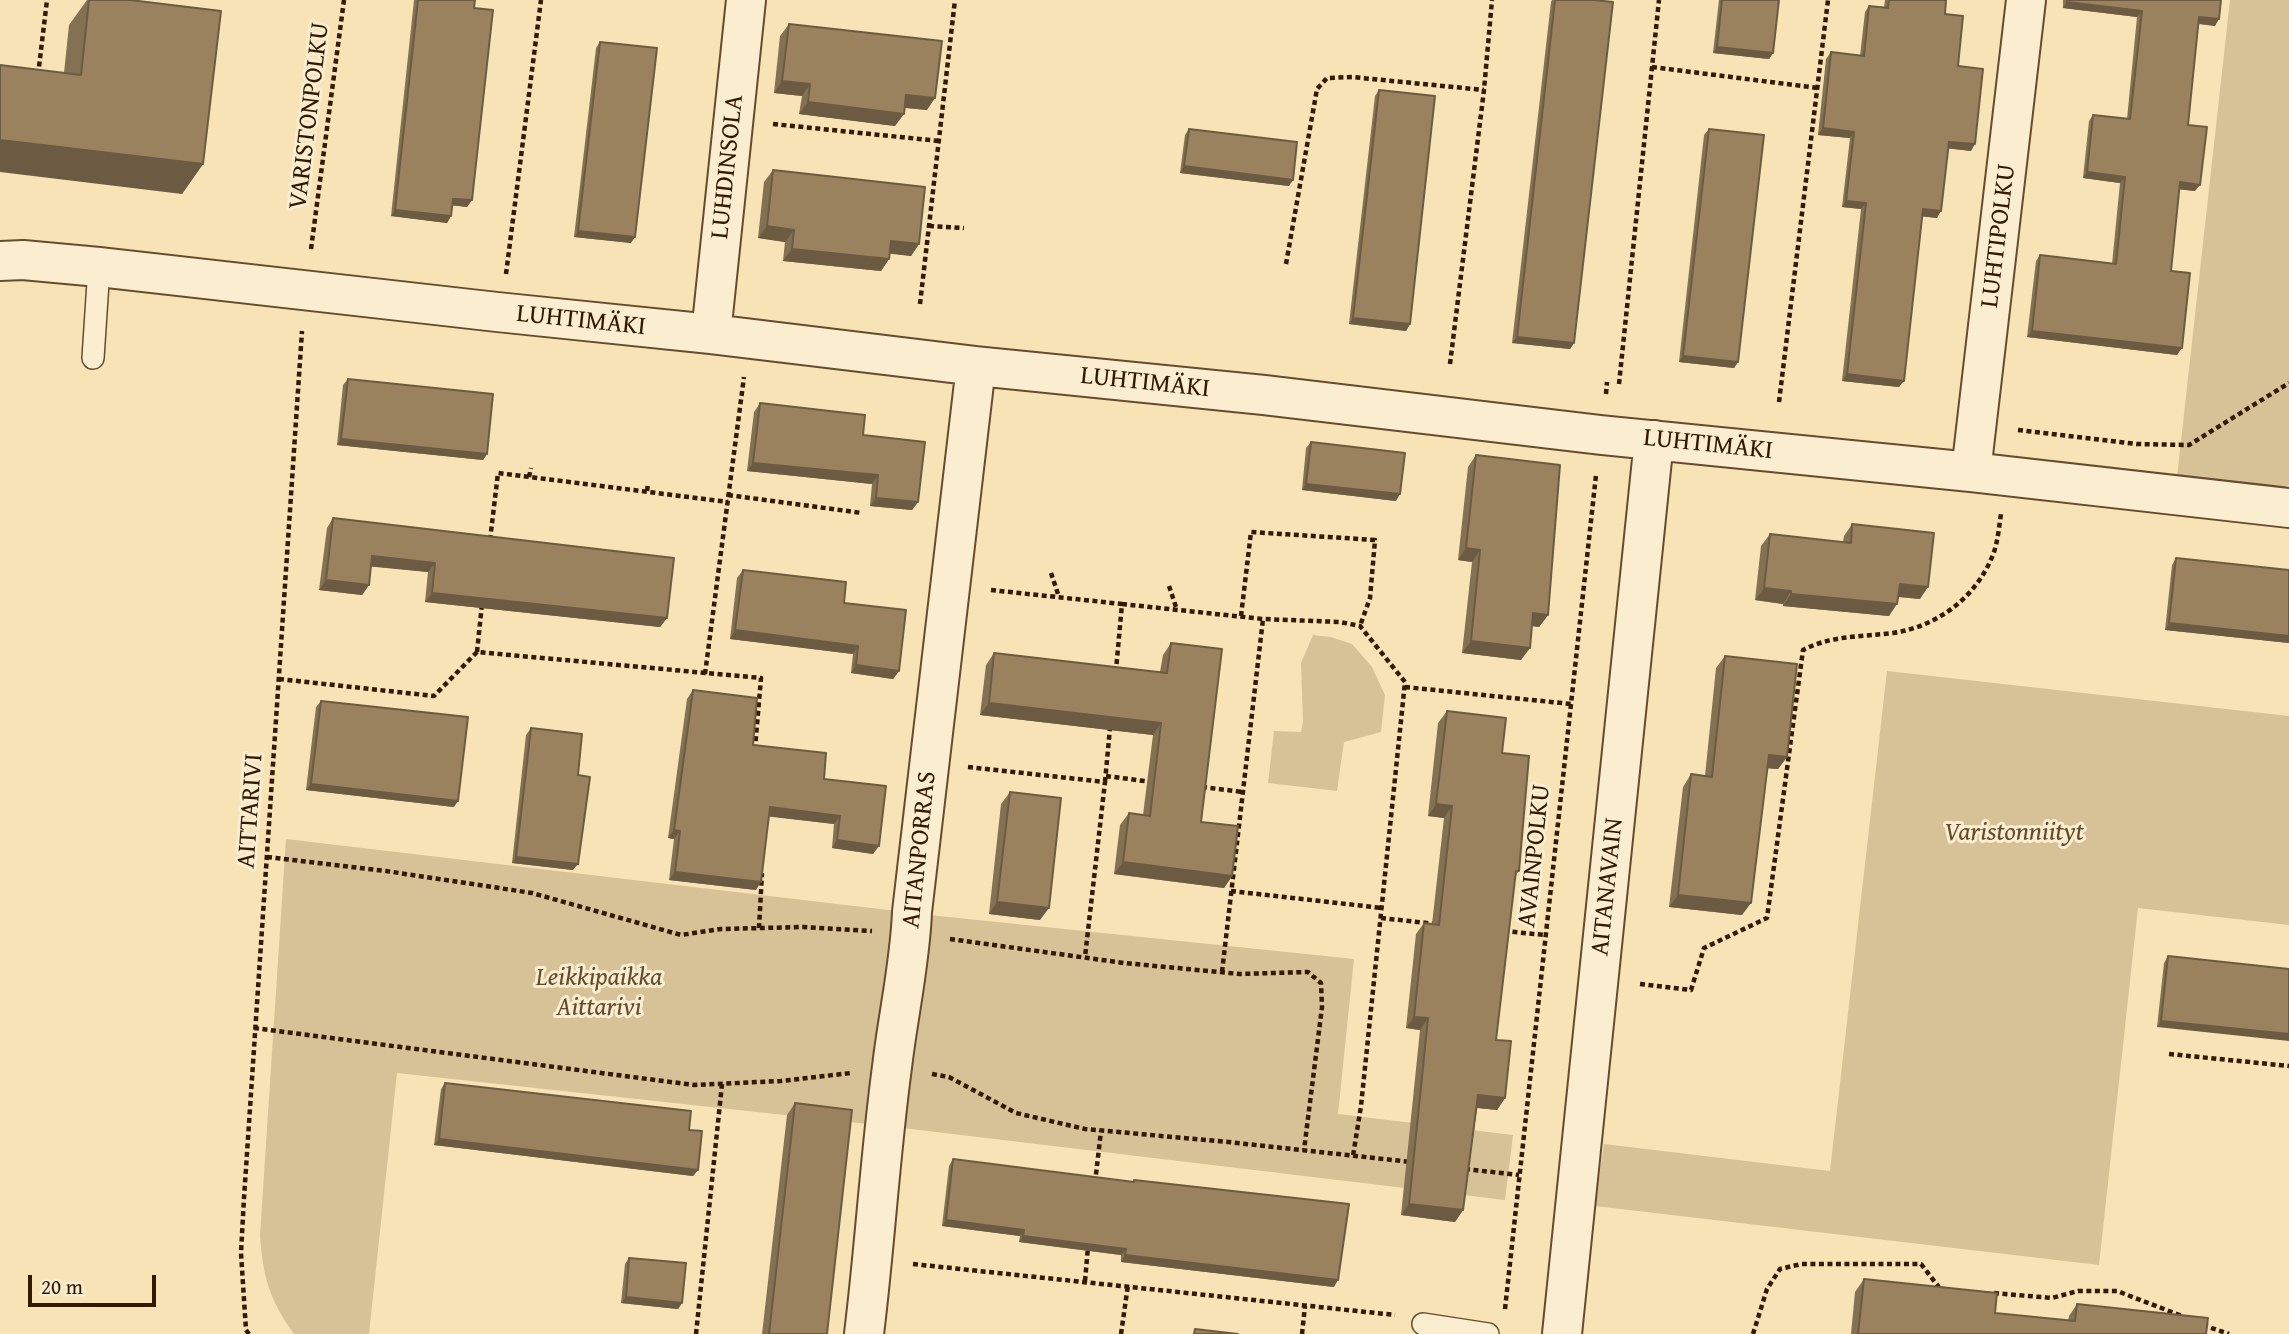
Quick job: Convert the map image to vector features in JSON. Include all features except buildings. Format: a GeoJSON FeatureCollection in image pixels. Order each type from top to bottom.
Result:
{"type":"FeatureCollection","features":[{"type":"Feature","properties":{"kind":"street","name":"LUHDINSOLA"},"geometry":{"type":"LineString","coordinates":[[711,334],[746,0]]}},
{"type":"Feature","properties":{"kind":"street","name":"LUHTIPOLKU"},"geometry":{"type":"LineString","coordinates":[[1971,472],[2026,0]]}},
{"type":"Feature","properties":{"kind":"street","name":"LUHTIMÄKI"},"geometry":{"type":"LineString","coordinates":[[0,261],[23,260],[99,267],[749,338],[976,366],[1264,395],[1601,435],[2009,476],[2289,508]]}},
{"type":"Feature","properties":{"kind":"street","name":"AITANPORRAS"},"geometry":{"type":"LineString","coordinates":[[864,1334],[891,1068],[911,935],[976,366]]}},
{"type":"Feature","properties":{"kind":"street","name":"AITANAVAIN"},"geometry":{"type":"LineString","coordinates":[[1562,1334],[1654,440]]}},
{"type":"Feature","properties":{"kind":"lane"},"geometry":{"type":"LineString","coordinates":[[93,358],[99,267]]}},
{"type":"Feature","properties":{"kind":"lane"},"geometry":{"type":"LineString","coordinates":[[1423,1324],[1496,1328]]}},
{"type":"Feature","properties":{"kind":"path"},"geometry":{"type":"LineString","coordinates":[[37,83],[47,0]]}},
{"type":"Feature","properties":{"kind":"path","name":"VARISTONPOLKU"},"geometry":{"type":"LineString","coordinates":[[313,238],[344,0]]}},
{"type":"Feature","properties":{"kind":"path"},"geometry":{"type":"LineString","coordinates":[[497,312],[510,258],[541,0]]}},
{"type":"Feature","properties":{"kind":"path"},"geometry":{"type":"LineString","coordinates":[[920,304],[955,0]]}},
{"type":"Feature","properties":{"kind":"path"},"geometry":{"type":"LineString","coordinates":[[1450,364],[1484,90],[1492,0]]}},
{"type":"Feature","properties":{"kind":"path"},"geometry":{"type":"LineString","coordinates":[[1619,384],[1659,0]]}},
{"type":"Feature","properties":{"kind":"path"},"geometry":{"type":"LineString","coordinates":[[1779,402],[1828,0]]}},
{"type":"Feature","properties":{"kind":"path"},"geometry":{"type":"LineString","coordinates":[[1652,67],[1818,88]]}},
{"type":"Feature","properties":{"kind":"path"},"geometry":{"type":"LineString","coordinates":[[1286,264],[1317,89],[1327,78],[1352,76],[1484,90]]}},
{"type":"Feature","properties":{"kind":"path"},"geometry":{"type":"LineString","coordinates":[[734,120],[939,141]]}},
{"type":"Feature","properties":{"kind":"path"},"geometry":{"type":"LineString","coordinates":[[929,226],[964,228]]}},
{"type":"Feature","properties":{"kind":"path","name":"AITTARIVI"},"geometry":{"type":"LineString","coordinates":[[246,1333],[241,1253],[304,290]]}},
{"type":"Feature","properties":{"kind":"path"},"geometry":{"type":"LineString","coordinates":[[705,674],[749,338]]}},
{"type":"Feature","properties":{"kind":"path","name":"AVAINPOLKU"},"geometry":{"type":"LineString","coordinates":[[1496,1328],[1545,935],[1607,382]]}},
{"type":"Feature","properties":{"kind":"path"},"geometry":{"type":"LineString","coordinates":[[1978,425],[2137,444],[2189,445],[2289,383]]}},
{"type":"Feature","properties":{"kind":"path"},"geometry":{"type":"LineString","coordinates":[[528,477],[531,468]]}},
{"type":"Feature","properties":{"kind":"path"},"geometry":{"type":"LineString","coordinates":[[490,542],[498,473],[862,513]]}},
{"type":"Feature","properties":{"kind":"path"},"geometry":{"type":"LineString","coordinates":[[1598,978],[1691,990],[1704,948],[1767,918],[1803,650],[1836,637],[1896,632],[1941,617],[1961,603],[1980,579],[1994,552],[2009,476]]}},
{"type":"Feature","properties":{"kind":"path"},"geometry":{"type":"LineString","coordinates":[[648,484],[648,491]]}},
{"type":"Feature","properties":{"kind":"path"},"geometry":{"type":"LineString","coordinates":[[1241,617],[1251,532],[1375,540],[1370,598],[1360,626]]}},
{"type":"Feature","properties":{"kind":"path"},"geometry":{"type":"LineString","coordinates":[[1051,573],[1059,597]]}},
{"type":"Feature","properties":{"kind":"path"},"geometry":{"type":"LineString","coordinates":[[950,585],[1241,617],[1340,622],[1360,626],[1405,682],[1361,1106],[1353,1156]]}},
{"type":"Feature","properties":{"kind":"path"},"geometry":{"type":"LineString","coordinates":[[1169,586],[1177,610]]}},
{"type":"Feature","properties":{"kind":"path"},"geometry":{"type":"LineString","coordinates":[[279,679],[434,696],[477,652],[483,597]]}},
{"type":"Feature","properties":{"kind":"path"},"geometry":{"type":"LineString","coordinates":[[1116,670],[1122,604]]}},
{"type":"Feature","properties":{"kind":"path"},"geometry":{"type":"LineString","coordinates":[[1222,972],[1263,619]]}},
{"type":"Feature","properties":{"kind":"path"},"geometry":{"type":"LineString","coordinates":[[477,652],[761,678],[754,755]]}},
{"type":"Feature","properties":{"kind":"path"},"geometry":{"type":"LineString","coordinates":[[1405,687],[1571,704]]}},
{"type":"Feature","properties":{"kind":"path"},"geometry":{"type":"LineString","coordinates":[[1084,957],[1111,723]]}},
{"type":"Feature","properties":{"kind":"path"},"geometry":{"type":"LineString","coordinates":[[929,763],[1161,783]]}},
{"type":"Feature","properties":{"kind":"path"},"geometry":{"type":"LineString","coordinates":[[1188,786],[1243,792]]}},
{"type":"Feature","properties":{"kind":"path"},"geometry":{"type":"LineString","coordinates":[[759,928],[763,864]]}},
{"type":"Feature","properties":{"kind":"path"},"geometry":{"type":"LineString","coordinates":[[1231,891],[1382,908]]}},
{"type":"Feature","properties":{"kind":"path"},"geometry":{"type":"LineString","coordinates":[[1381,919],[1449,925]]}},
{"type":"Feature","properties":{"kind":"path"},"geometry":{"type":"LineString","coordinates":[[1490,929],[1545,935]]}},
{"type":"Feature","properties":{"kind":"path"},"geometry":{"type":"LineString","coordinates":[[2169,1054],[2289,1066]]}},
{"type":"Feature","properties":{"kind":"path"},"geometry":{"type":"LineString","coordinates":[[696,1334],[722,1084]]}},
{"type":"Feature","properties":{"kind":"path"},"geometry":{"type":"LineString","coordinates":[[1095,1185],[1101,1131]]}},
{"type":"Feature","properties":{"kind":"path"},"geometry":{"type":"LineString","coordinates":[[1084,1281],[1089,1240]]}},
{"type":"Feature","properties":{"kind":"path"},"geometry":{"type":"LineString","coordinates":[[873,1260],[1393,1315],[1423,1324]]}},
{"type":"Feature","properties":{"kind":"path"},"geometry":{"type":"LineString","coordinates":[[1753,1334],[1767,1289],[1780,1269],[1801,1264],[1921,1264],[1941,1290],[1955,1291]]}},
{"type":"Feature","properties":{"kind":"path"},"geometry":{"type":"LineString","coordinates":[[1121,1334],[1128,1285]]}},
{"type":"Feature","properties":{"kind":"path"},"geometry":{"type":"LineString","coordinates":[[1983,1293],[2052,1298],[2078,1291],[2116,1290],[2187,1318]]}},
{"type":"Feature","properties":{"kind":"path"},"geometry":{"type":"LineString","coordinates":[[1302,1334],[1305,1306]]}},
{"type":"Feature","properties":{"kind":"path"},"geometry":{"type":"LineString","coordinates":[[2199,1323],[2229,1334]]}},
{"type":"Feature","properties":{"kind":"green space"},"geometry":{"type":"Polygon","coordinates":[[[2230,0],[2289,0],[2289,485],[2273,489],[2177,477],[2230,0]]]}},
{"type":"Feature","properties":{"kind":"green space"},"geometry":{"type":"Polygon","coordinates":[[[1313,635],[1352,644],[1372,667],[1385,695],[1381,732],[1344,742],[1337,791],[1268,783],[1274,731],[1301,732],[1301,663],[1313,635]]]}},
{"type":"Feature","properties":{"kind":"green space","name":"Varistonniityt"},"geometry":{"type":"Polygon","coordinates":[[[1887,671],[2289,716],[2289,925],[2138,908],[2099,1265],[1595,1206],[1604,1144],[1830,1171],[1887,671]]]}},
{"type":"Feature","properties":{"kind":"green space","name":"Leikkipaikka Aittarivi"},"geometry":{"type":"Polygon","coordinates":[[[286,839],[939,916],[1354,959],[1338,1114],[1513,1135],[1505,1200],[886,1126],[397,1073],[369,1334],[294,1334],[269,1287],[260,1235],[286,839]]]}}]}
